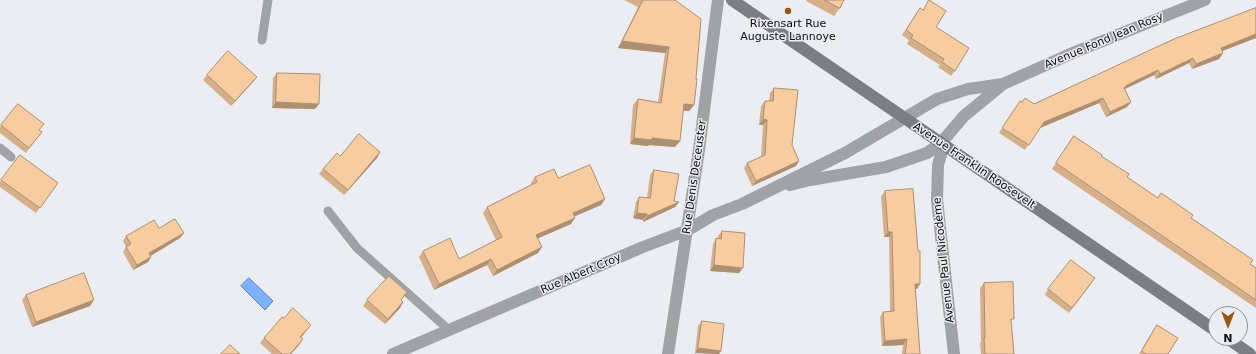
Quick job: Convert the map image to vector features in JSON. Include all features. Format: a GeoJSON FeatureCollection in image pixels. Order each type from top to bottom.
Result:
{"type":"FeatureCollection","features":[{"type":"Feature","properties":{"kind":"main road","name":"Avenue Franklin Roosevelt"},"geometry":{"type":"LineString","coordinates":[[732,0],[1208,326]]}},
{"type":"Feature","properties":{"kind":"main road"},"geometry":{"type":"LineString","coordinates":[[1238,346],[1250,354]]}},
{"type":"Feature","properties":{"kind":"street","name":"Rue Denis Deceuster"},"geometry":{"type":"LineString","coordinates":[[668,354],[688,230],[713,48],[718,0]]}},
{"type":"Feature","properties":{"kind":"street","name":"Avenue Fond Jean Rosy"},"geometry":{"type":"LineString","coordinates":[[941,143],[964,116],[1003,84],[1075,52],[1205,0]]}},
{"type":"Feature","properties":{"kind":"street","name":"Avenue Fond Jean Rosy"},"geometry":{"type":"LineString","coordinates":[[903,118],[936,99],[968,89],[1003,84]]}},
{"type":"Feature","properties":{"kind":"street","name":"Rue Albert Croy"},"geometry":{"type":"LineString","coordinates":[[393,354],[636,250],[688,230],[713,215],[742,204],[845,153],[903,118]]}},
{"type":"Feature","properties":{"kind":"street","name":"Rue Albert Croy"},"geometry":{"type":"LineString","coordinates":[[766,191],[810,180],[886,168],[927,153],[941,143]]}},
{"type":"Feature","properties":{"kind":"street","name":"Avenue Paul Nicodème"},"geometry":{"type":"LineString","coordinates":[[941,143],[942,151],[938,165],[936,200],[954,354]]}},
{"type":"Feature","properties":{"kind":"lane"},"geometry":{"type":"LineString","coordinates":[[262,40],[268,0]]}},
{"type":"Feature","properties":{"kind":"lane"},"geometry":{"type":"LineString","coordinates":[[0,148],[12,157]]}},
{"type":"Feature","properties":{"kind":"lane"},"geometry":{"type":"LineString","coordinates":[[328,211],[357,248],[449,330]]}},
{"type":"Feature","properties":{"kind":"water"},"geometry":{"type":"Polygon","coordinates":[[[249,278],[273,301],[265,310],[241,286],[249,278]]]}},
{"type":"Feature","properties":{"kind":"building"},"geometry":{"type":"Polygon","coordinates":[[[643,0],[675,0],[701,19],[694,105],[684,104],[680,141],[634,138],[638,99],[661,103],[669,47],[622,41],[643,0]]]}},
{"type":"Feature","properties":{"kind":"building"},"geometry":{"type":"Polygon","coordinates":[[[825,0],[844,0],[840,8],[825,0]]]}},
{"type":"Feature","properties":{"kind":"building"},"geometry":{"type":"Polygon","coordinates":[[[929,0],[946,11],[936,27],[969,48],[955,71],[942,62],[944,59],[911,38],[913,35],[906,30],[920,8],[923,10],[929,0]]]}},
{"type":"Feature","properties":{"kind":"building"},"geometry":{"type":"Polygon","coordinates":[[[1256,8],[1256,34],[1221,48],[1223,53],[1196,64],[1193,58],[1160,74],[1158,70],[1127,85],[1124,88],[1131,102],[1110,112],[1103,98],[1044,122],[1029,145],[1002,128],[1020,101],[1022,102],[1025,98],[1034,104],[1174,39],[1256,8]]]}},
{"type":"Feature","properties":{"kind":"building"},"geometry":{"type":"Polygon","coordinates":[[[228,51],[257,77],[235,101],[207,75],[228,51]]]}},
{"type":"Feature","properties":{"kind":"building"},"geometry":{"type":"Polygon","coordinates":[[[277,73],[320,74],[319,104],[276,102],[277,73]]]}},
{"type":"Feature","properties":{"kind":"building"},"geometry":{"type":"Polygon","coordinates":[[[774,88],[798,90],[792,145],[799,161],[756,181],[747,163],[765,155],[767,120],[763,119],[765,101],[773,101],[774,88]]]}},
{"type":"Feature","properties":{"kind":"building"},"geometry":{"type":"Polygon","coordinates":[[[18,104],[44,124],[39,130],[42,132],[29,148],[1,125],[18,104]]]}},
{"type":"Feature","properties":{"kind":"building"},"geometry":{"type":"Polygon","coordinates":[[[359,134],[380,152],[348,190],[323,169],[337,153],[340,156],[359,134]]]}},
{"type":"Feature","properties":{"kind":"building"},"geometry":{"type":"Polygon","coordinates":[[[1074,136],[1129,174],[1127,177],[1158,198],[1161,193],[1193,215],[1191,218],[1253,260],[1250,264],[1256,268],[1256,300],[1056,163],[1074,136]]]}},
{"type":"Feature","properties":{"kind":"building"},"geometry":{"type":"Polygon","coordinates":[[[20,155],[58,183],[40,208],[1,180],[20,155]]]}},
{"type":"Feature","properties":{"kind":"building"},"geometry":{"type":"Polygon","coordinates":[[[590,165],[605,199],[573,213],[575,218],[536,235],[542,247],[497,270],[491,259],[439,284],[423,251],[450,238],[459,259],[502,237],[487,207],[537,182],[535,177],[554,169],[558,178],[590,165]]]}},
{"type":"Feature","properties":{"kind":"building"},"geometry":{"type":"Polygon","coordinates":[[[654,170],[679,174],[674,201],[679,202],[647,216],[647,214],[637,213],[639,197],[650,198],[654,170]]]}},
{"type":"Feature","properties":{"kind":"building"},"geometry":{"type":"Polygon","coordinates":[[[913,189],[918,251],[920,251],[920,284],[915,284],[920,354],[905,354],[907,339],[885,341],[883,312],[894,311],[892,232],[888,232],[885,191],[913,189]]]}},
{"type":"Feature","properties":{"kind":"building"},"geometry":{"type":"Polygon","coordinates":[[[175,219],[184,233],[149,253],[151,257],[137,265],[126,247],[131,244],[126,236],[154,220],[159,228],[175,219]]]}},
{"type":"Feature","properties":{"kind":"building"},"geometry":{"type":"Polygon","coordinates":[[[722,231],[745,233],[743,268],[714,265],[716,238],[721,239],[722,231]]]}},
{"type":"Feature","properties":{"kind":"building"},"geometry":{"type":"Polygon","coordinates":[[[1071,260],[1095,278],[1072,308],[1048,289],[1071,260]]]}},
{"type":"Feature","properties":{"kind":"building"},"geometry":{"type":"Polygon","coordinates":[[[84,273],[94,300],[36,322],[26,295],[84,273]]]}},
{"type":"Feature","properties":{"kind":"building"},"geometry":{"type":"Polygon","coordinates":[[[389,276],[407,292],[401,300],[403,302],[388,319],[367,300],[389,276]]]}},
{"type":"Feature","properties":{"kind":"building"},"geometry":{"type":"Polygon","coordinates":[[[1013,282],[1014,319],[1011,319],[1014,354],[985,354],[984,283],[1013,282]]]}},
{"type":"Feature","properties":{"kind":"building"},"geometry":{"type":"Polygon","coordinates":[[[293,308],[311,325],[300,337],[303,339],[290,354],[282,354],[264,338],[282,317],[284,318],[293,308]]]}},
{"type":"Feature","properties":{"kind":"building"},"geometry":{"type":"Polygon","coordinates":[[[702,321],[724,324],[721,351],[698,348],[702,321]]]}},
{"type":"Feature","properties":{"kind":"building"},"geometry":{"type":"Polygon","coordinates":[[[1157,325],[1178,338],[1168,354],[1146,354],[1142,351],[1157,325]]]}},
{"type":"Feature","properties":{"kind":"building"},"geometry":{"type":"Polygon","coordinates":[[[230,345],[240,354],[221,354],[230,345]]]}},
{"type":"Feature","properties":{"kind":"place","name":"Rixensart Rue Auguste Lannoye"},"geometry":{"type":"Point","coordinates":[788,11]}}]}
